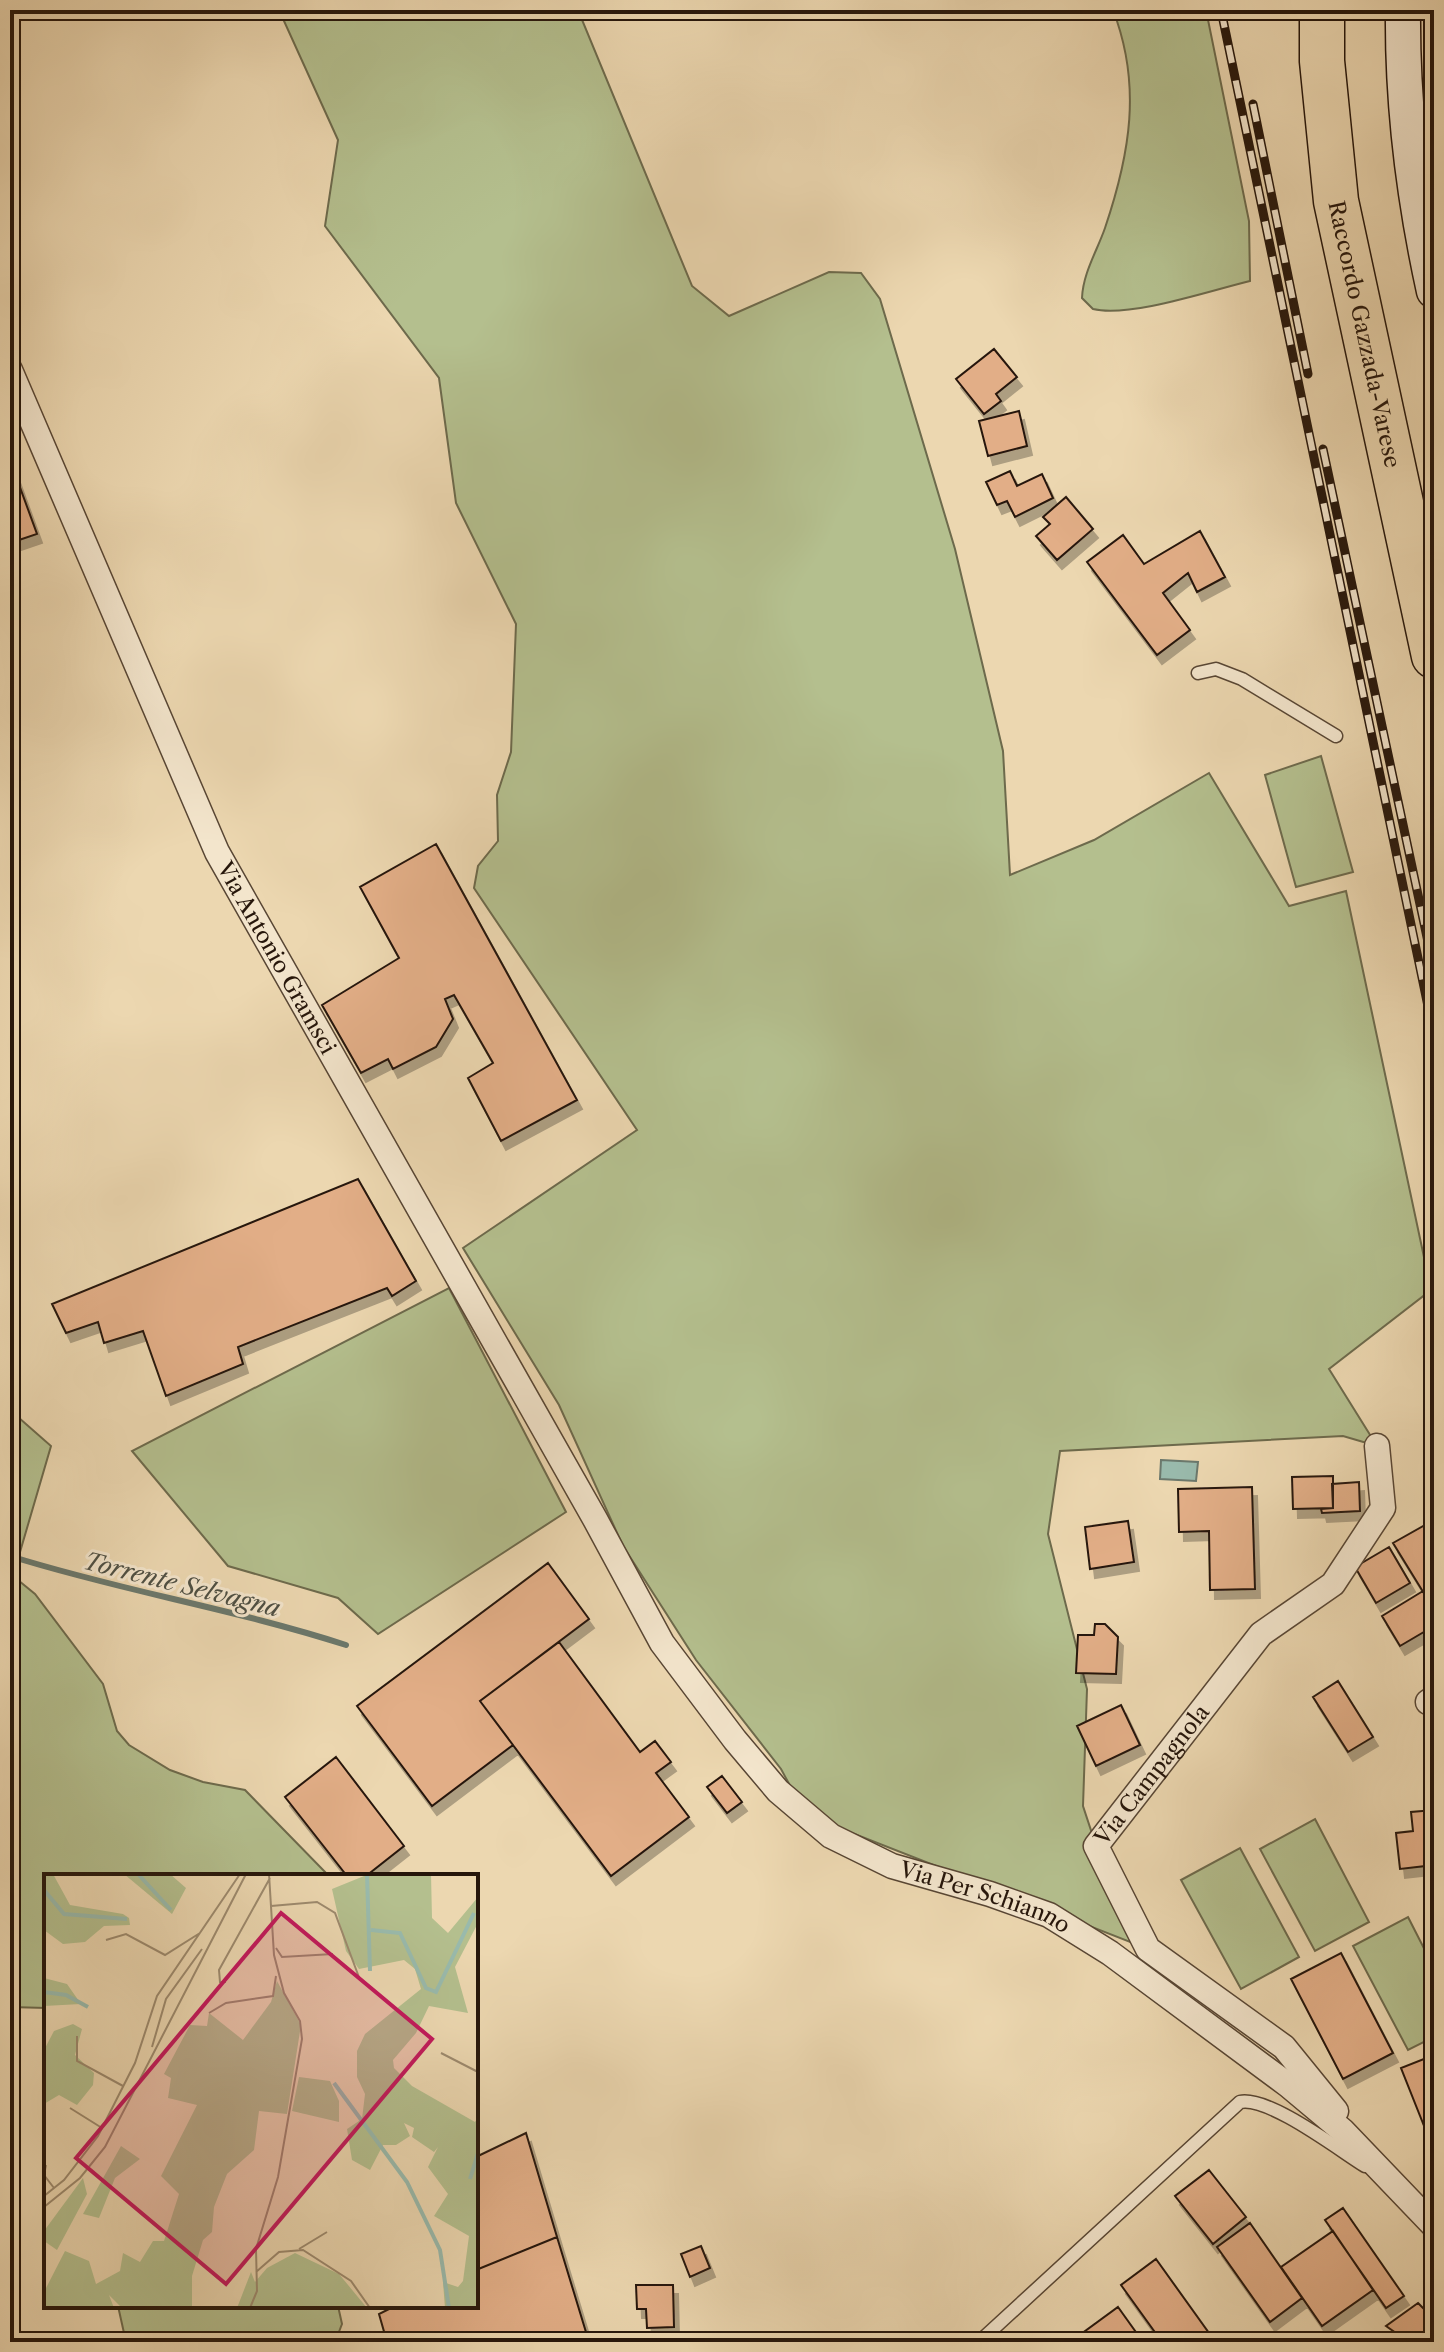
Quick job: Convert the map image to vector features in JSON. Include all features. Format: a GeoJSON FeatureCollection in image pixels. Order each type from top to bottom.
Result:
{"type":"FeatureCollection","features":[{"type":"Feature","properties":{"kind":"highway","name":"Raccordo Gazzada-Varese"},"geometry":{"type":"LineString","coordinates":[[1322,10],[1322,61],[1336,201],[1434,656]]}},
{"type":"Feature","properties":{"kind":"main road"},"geometry":{"type":"LineString","coordinates":[[1403,10],[1403,47],[1421,231],[1434,291]]}},
{"type":"Feature","properties":{"kind":"street","name":"Via Antonio Gramsci"},"geometry":{"type":"LineString","coordinates":[[10,370],[217,852],[595,1519]]}},
{"type":"Feature","properties":{"kind":"street","name":"Via Campagnola"},"geometry":{"type":"LineString","coordinates":[[1377,1446],[1383,1508],[1333,1584],[1261,1634],[1096,1846],[1148,1949],[1284,2047],[1404,2193]]}},
{"type":"Feature","properties":{"kind":"street","name":"Via Per Schianno"},"geometry":{"type":"LineString","coordinates":[[595,1519],[662,1643],[778,1791],[814,1822],[831,1836],[892,1866],[990,1894],[1049,1915],[1110,1953],[1288,2085],[1343,2131],[1434,2226]]}},
{"type":"Feature","properties":{"kind":"lane"},"geometry":{"type":"LineString","coordinates":[[1198,673],[1216,669],[1242,679],[1336,736]]}},
{"type":"Feature","properties":{"kind":"lane"},"geometry":{"type":"LineString","coordinates":[[979,2342],[1240,2102],[1255,2101],[1313,2132],[1404,2193]]}},
{"type":"Feature","properties":{"kind":"green space"},"geometry":{"type":"Polygon","coordinates":[[[279,10],[578,10],[692,286],[729,316],[829,272],[861,273],[880,299],[955,549],[1003,751],[1010,875],[1094,840],[1209,773],[1289,906],[1346,891],[1431,1290],[1329,1369],[1377,1446],[1343,1436],[1060,1451],[1048,1534],[1087,1689],[1083,1806],[1112,1894],[1148,1949],[806,1815],[781,1769],[696,1660],[623,1546],[559,1405],[463,1248],[637,1130],[474,888],[478,866],[498,841],[497,795],[511,752],[516,624],[456,503],[439,378],[325,226],[338,140],[279,10]]]}},
{"type":"Feature","properties":{"kind":"green space"},"geometry":{"type":"Polygon","coordinates":[[[1113,10],[1206,10],[1249,221],[1250,281],[1128,310],[1093,309],[1082,298],[1088,271],[1114,200],[1129,119],[1128,65],[1113,10]]]}},
{"type":"Feature","properties":{"kind":"green space"},"geometry":{"type":"Polygon","coordinates":[[[1321,756],[1353,872],[1296,887],[1265,775],[1321,756]]]}},
{"type":"Feature","properties":{"kind":"green space"},"geometry":{"type":"Polygon","coordinates":[[[449,1288],[566,1512],[378,1634],[338,1598],[228,1566],[132,1451],[449,1288]]]}},
{"type":"Feature","properties":{"kind":"green space"},"geometry":{"type":"Polygon","coordinates":[[[10,1410],[51,1446],[13,1576],[35,1594],[103,1684],[117,1731],[129,1745],[170,1770],[203,1782],[245,1790],[327,1874],[44,1874],[44,2008],[10,2007],[10,1410]]]}},
{"type":"Feature","properties":{"kind":"green space"},"geometry":{"type":"Polygon","coordinates":[[[1315,1819],[1369,1922],[1315,1951],[1260,1849],[1315,1819]]]}},
{"type":"Feature","properties":{"kind":"green space"},"geometry":{"type":"Polygon","coordinates":[[[1240,1848],[1299,1957],[1241,1989],[1181,1880],[1240,1848]]]}},
{"type":"Feature","properties":{"kind":"green space"},"geometry":{"type":"Polygon","coordinates":[[[1408,1917],[1434,1968],[1434,2037],[1408,2050],[1353,1946],[1408,1917]]]}},
{"type":"Feature","properties":{"kind":"green space"},"geometry":{"type":"Polygon","coordinates":[[[118,2308],[338,2308],[342,2324],[335,2342],[126,2342],[118,2308]]]}},
{"type":"Feature","properties":{"kind":"shaded area"},"geometry":{"type":"Polygon","coordinates":[[[1161,1460],[1198,1462],[1196,1481],[1160,1479],[1161,1460]]]}},
{"type":"Feature","properties":{"kind":"building"},"geometry":{"type":"Polygon","coordinates":[[[994,349],[1017,377],[996,394],[1001,401],[984,414],[956,379],[994,349]]]}},
{"type":"Feature","properties":{"kind":"building"},"geometry":{"type":"Polygon","coordinates":[[[1019,411],[1027,446],[988,456],[979,421],[1019,411]]]}},
{"type":"Feature","properties":{"kind":"building"},"geometry":{"type":"Polygon","coordinates":[[[10,460],[37,534],[10,543],[10,460]]]}},
{"type":"Feature","properties":{"kind":"building"},"geometry":{"type":"Polygon","coordinates":[[[1010,471],[1017,486],[1042,474],[1053,498],[1015,517],[1007,501],[997,505],[986,482],[1010,471]]]}},
{"type":"Feature","properties":{"kind":"building"},"geometry":{"type":"Polygon","coordinates":[[[1066,497],[1093,529],[1057,560],[1036,536],[1050,524],[1043,517],[1066,497]]]}},
{"type":"Feature","properties":{"kind":"building"},"geometry":{"type":"Polygon","coordinates":[[[1200,531],[1225,577],[1197,592],[1188,573],[1163,593],[1190,630],[1157,655],[1087,562],[1123,535],[1144,564],[1200,531]]]}},
{"type":"Feature","properties":{"kind":"building"},"geometry":{"type":"Polygon","coordinates":[[[436,844],[577,1100],[501,1141],[468,1078],[493,1063],[454,995],[445,999],[453,1019],[436,1047],[393,1069],[388,1059],[361,1073],[322,1005],[399,958],[360,887],[436,844]]]}},
{"type":"Feature","properties":{"kind":"building"},"geometry":{"type":"Polygon","coordinates":[[[358,1179],[416,1281],[392,1296],[387,1288],[238,1347],[243,1364],[166,1396],[143,1331],[104,1343],[98,1322],[66,1333],[52,1304],[358,1179]]]}},
{"type":"Feature","properties":{"kind":"building"},"geometry":{"type":"Polygon","coordinates":[[[1333,1476],[1333,1508],[1293,1509],[1292,1477],[1333,1476]]]}},
{"type":"Feature","properties":{"kind":"building"},"geometry":{"type":"Polygon","coordinates":[[[1359,1482],[1360,1511],[1322,1513],[1321,1509],[1333,1508],[1332,1484],[1359,1482]]]}},
{"type":"Feature","properties":{"kind":"building"},"geometry":{"type":"Polygon","coordinates":[[[1252,1487],[1255,1589],[1210,1590],[1209,1531],[1179,1532],[1178,1489],[1252,1487]]]}},
{"type":"Feature","properties":{"kind":"building"},"geometry":{"type":"Polygon","coordinates":[[[1434,1520],[1434,1590],[1425,1595],[1393,1543],[1434,1520]]]}},
{"type":"Feature","properties":{"kind":"building"},"geometry":{"type":"Polygon","coordinates":[[[1128,1521],[1134,1562],[1090,1569],[1085,1527],[1128,1521]]]}},
{"type":"Feature","properties":{"kind":"building"},"geometry":{"type":"Polygon","coordinates":[[[1389,1547],[1410,1583],[1376,1603],[1355,1567],[1389,1547]]]}},
{"type":"Feature","properties":{"kind":"building"},"geometry":{"type":"Polygon","coordinates":[[[548,1563],[589,1619],[480,1701],[513,1745],[432,1806],[357,1706],[548,1563]]]}},
{"type":"Feature","properties":{"kind":"building"},"geometry":{"type":"Polygon","coordinates":[[[1423,1591],[1434,1609],[1434,1626],[1400,1646],[1382,1616],[1423,1591]]]}},
{"type":"Feature","properties":{"kind":"building"},"geometry":{"type":"Polygon","coordinates":[[[1095,1624],[1105,1624],[1118,1637],[1116,1674],[1076,1673],[1078,1635],[1094,1635],[1095,1624]]]}},
{"type":"Feature","properties":{"kind":"building"},"geometry":{"type":"Polygon","coordinates":[[[559,1642],[640,1752],[655,1741],[671,1762],[656,1773],[689,1817],[611,1876],[480,1701],[559,1642]]]}},
{"type":"Feature","properties":{"kind":"building"},"geometry":{"type":"Polygon","coordinates":[[[1338,1681],[1373,1737],[1348,1752],[1313,1697],[1338,1681]]]}},
{"type":"Feature","properties":{"kind":"building"},"geometry":{"type":"Polygon","coordinates":[[[1121,1705],[1140,1745],[1096,1766],[1077,1726],[1121,1705]]]}},
{"type":"Feature","properties":{"kind":"building"},"geometry":{"type":"Polygon","coordinates":[[[336,1757],[404,1846],[369,1874],[345,1874],[285,1797],[336,1757]]]}},
{"type":"Feature","properties":{"kind":"building"},"geometry":{"type":"Polygon","coordinates":[[[722,1776],[742,1802],[727,1813],[707,1787],[722,1776]]]}},
{"type":"Feature","properties":{"kind":"building"},"geometry":{"type":"Polygon","coordinates":[[[1434,1810],[1434,1865],[1400,1869],[1396,1833],[1413,1831],[1411,1812],[1434,1810]]]}},
{"type":"Feature","properties":{"kind":"building"},"geometry":{"type":"Polygon","coordinates":[[[1341,1953],[1393,2053],[1343,2079],[1291,1979],[1341,1953]]]}},
{"type":"Feature","properties":{"kind":"building"},"geometry":{"type":"Polygon","coordinates":[[[1434,2055],[1434,2151],[1401,2068],[1434,2055]]]}},
{"type":"Feature","properties":{"kind":"building"},"geometry":{"type":"Polygon","coordinates":[[[526,2133],[557,2237],[478,2269],[478,2156],[526,2133]]]}},
{"type":"Feature","properties":{"kind":"building"},"geometry":{"type":"Polygon","coordinates":[[[1209,2170],[1246,2217],[1213,2244],[1175,2196],[1209,2170]]]}},
{"type":"Feature","properties":{"kind":"building"},"geometry":{"type":"Polygon","coordinates":[[[1343,2208],[1404,2296],[1386,2308],[1325,2220],[1343,2208]]]}},
{"type":"Feature","properties":{"kind":"building"},"geometry":{"type":"Polygon","coordinates":[[[1250,2223],[1302,2298],[1270,2322],[1217,2247],[1250,2223]]]}},
{"type":"Feature","properties":{"kind":"building"},"geometry":{"type":"Polygon","coordinates":[[[1333,2231],[1373,2290],[1322,2326],[1281,2267],[1333,2231]]]}},
{"type":"Feature","properties":{"kind":"building"},"geometry":{"type":"Polygon","coordinates":[[[557,2237],[589,2342],[387,2342],[379,2314],[391,2308],[478,2308],[478,2269],[557,2237]]]}},
{"type":"Feature","properties":{"kind":"building"},"geometry":{"type":"Polygon","coordinates":[[[701,2246],[710,2268],[690,2277],[681,2254],[701,2246]]]}},
{"type":"Feature","properties":{"kind":"building"},"geometry":{"type":"Polygon","coordinates":[[[1156,2259],[1214,2340],[1162,2342],[1121,2285],[1156,2259]]]}},
{"type":"Feature","properties":{"kind":"building"},"geometry":{"type":"Polygon","coordinates":[[[636,2285],[673,2285],[674,2327],[647,2328],[646,2309],[637,2309],[636,2285]]]}},
{"type":"Feature","properties":{"kind":"building"},"geometry":{"type":"Polygon","coordinates":[[[1418,2303],[1434,2319],[1434,2342],[1402,2342],[1403,2338],[1386,2326],[1418,2303]]]}},
{"type":"Feature","properties":{"kind":"building"},"geometry":{"type":"Polygon","coordinates":[[[1118,2307],[1143,2342],[1081,2342],[1077,2337],[1118,2307]]]}},
{"type":"Feature","properties":{"kind":"waterway","name":"Torrente Selvagna"},"geometry":{"type":"LineString","coordinates":[[10,1556],[346,1645]]}},
{"type":"Feature","properties":{"kind":"railway"},"geometry":{"type":"LineString","coordinates":[[1221,10],[1434,1035]]}},
{"type":"Feature","properties":{"kind":"railway"},"geometry":{"type":"LineString","coordinates":[[1253,104],[1308,374]]}},
{"type":"Feature","properties":{"kind":"railway"},"geometry":{"type":"LineString","coordinates":[[1323,449],[1434,970]]}}]}
